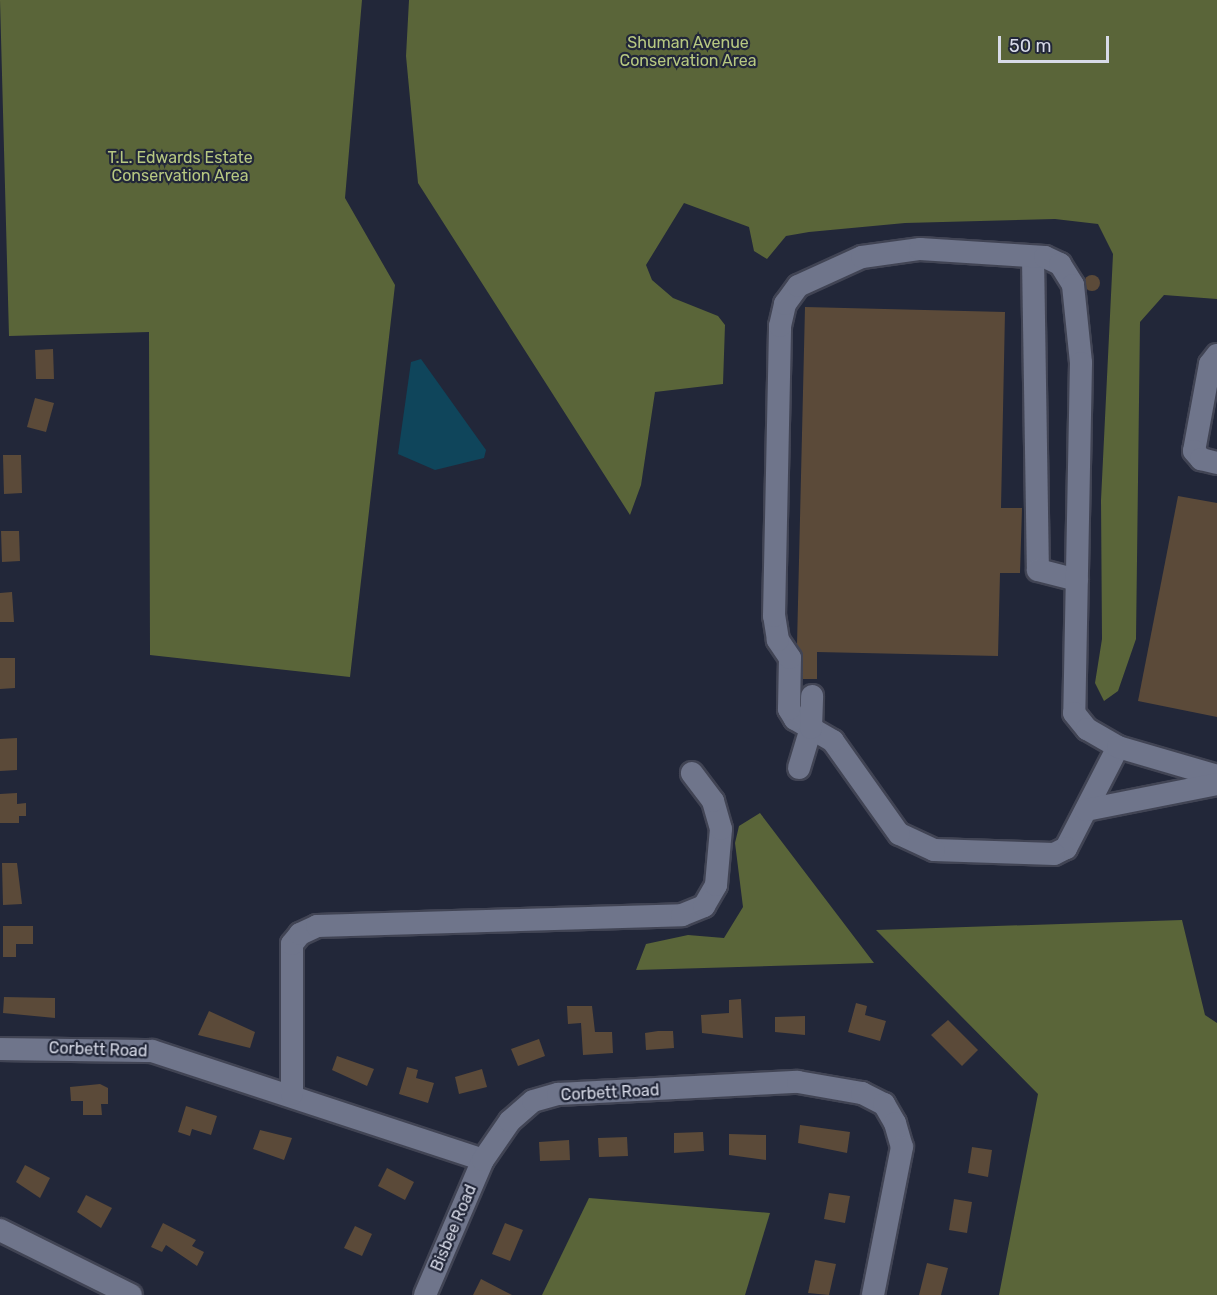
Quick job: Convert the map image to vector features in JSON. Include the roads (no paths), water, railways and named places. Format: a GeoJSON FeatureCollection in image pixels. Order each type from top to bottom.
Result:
{"type":"FeatureCollection","features":[{"type":"Feature","properties":{"kind":"street"},"geometry":{"type":"LineString","coordinates":[[1118,747],[1066,848],[1054,854],[916,846],[899,834],[833,741],[811,728],[789,709],[790,658],[778,640],[774,616],[785,304],[798,285],[862,257],[920,249],[1055,259],[1066,271],[1078,314],[1074,713],[1088,729],[1118,747],[1217,776]]}},
{"type":"Feature","properties":{"kind":"street"},"geometry":{"type":"LineString","coordinates":[[1033,257],[1038,570],[1077,580]]}},
{"type":"Feature","properties":{"kind":"street"},"geometry":{"type":"LineString","coordinates":[[1217,355],[1210,364],[1194,445],[1201,459],[1217,463]]}},
{"type":"Feature","properties":{"kind":"street"},"geometry":{"type":"LineString","coordinates":[[799,768],[811,728],[812,696]]}},
{"type":"Feature","properties":{"kind":"street"},"geometry":{"type":"LineString","coordinates":[[292,1094],[292,944],[317,927],[682,915],[704,906],[716,885],[721,829],[713,801],[692,773]]}},
{"type":"Feature","properties":{"kind":"street"},"geometry":{"type":"LineString","coordinates":[[1086,810],[1217,784]]}},
{"type":"Feature","properties":{"kind":"street","name":"Corbett Road"},"geometry":{"type":"LineString","coordinates":[[0,1049],[152,1051],[292,1094],[483,1160],[525,1108],[558,1095],[798,1082],[862,1093],[884,1104],[902,1147],[873,1295]]}},
{"type":"Feature","properties":{"kind":"street","name":"Bisbee Road"},"geometry":{"type":"LineString","coordinates":[[425,1295],[483,1160]]}},
{"type":"Feature","properties":{"kind":"street"},"geometry":{"type":"LineString","coordinates":[[0,1230],[131,1295]]}},
{"type":"Feature","properties":{"kind":"water"},"geometry":{"type":"Polygon","coordinates":[[[421,359],[486,450],[484,458],[435,470],[398,454],[411,362],[421,359]]]}},
{"type":"Feature","properties":{"kind":"park label","name":"Shuman Avenue Conservation Area"},"geometry":{"type":"Point","coordinates":[688,52]}},
{"type":"Feature","properties":{"kind":"park label","name":"T.L. Edwards Estate Conservation Area"},"geometry":{"type":"Point","coordinates":[180,167]}}]}
